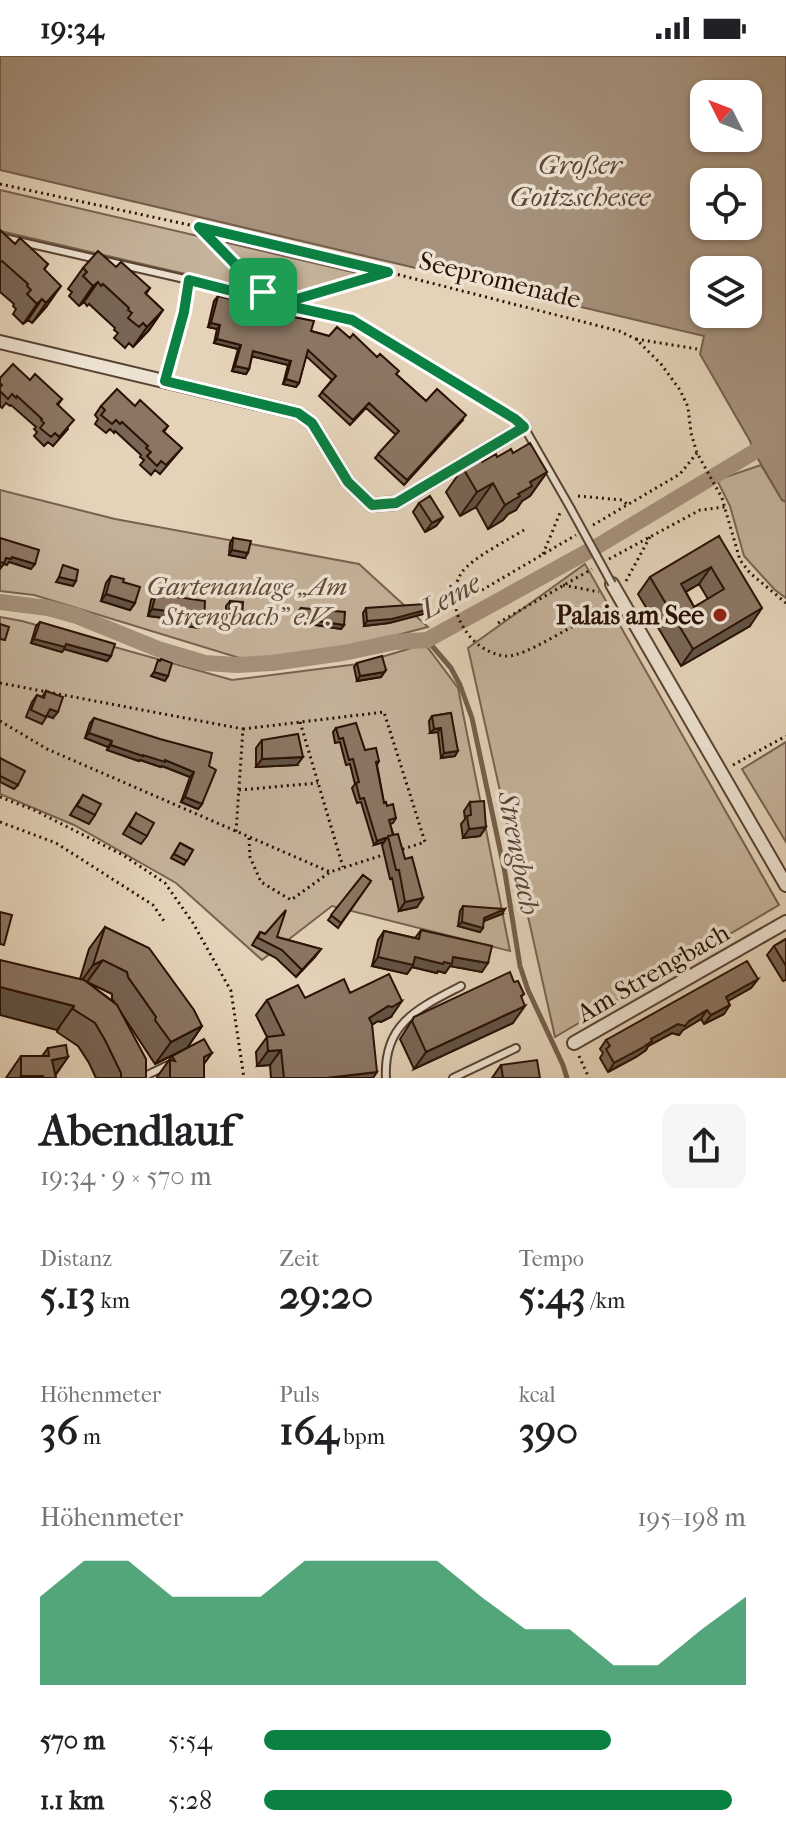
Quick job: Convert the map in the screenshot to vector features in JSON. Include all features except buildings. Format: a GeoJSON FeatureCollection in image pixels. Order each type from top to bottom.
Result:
{"type":"FeatureCollection","features":[{"type":"Feature","properties":{"kind":"street"},"geometry":{"type":"LineString","coordinates":[[0,342],[298,413],[312,423],[348,482],[372,505],[396,503],[524,427]]}},
{"type":"Feature","properties":{"kind":"street"},"geometry":{"type":"LineString","coordinates":[[612,584],[786,885]]}},
{"type":"Feature","properties":{"kind":"street","name":"Am Strengbach"},"geometry":{"type":"LineString","coordinates":[[574,1043],[786,922]]}},
{"type":"Feature","properties":{"kind":"street"},"geometry":{"type":"LineString","coordinates":[[136,1063],[143,1078]]}},
{"type":"Feature","properties":{"kind":"lane"},"geometry":{"type":"LineString","coordinates":[[0,237],[352,320],[524,427],[612,584]]}},
{"type":"Feature","properties":{"kind":"lane"},"geometry":{"type":"LineString","coordinates":[[165,381],[184,312]]}},
{"type":"Feature","properties":{"kind":"lane"},"geometry":{"type":"LineString","coordinates":[[386,1078],[389,1046],[400,1025],[420,1007],[461,986]]}},
{"type":"Feature","properties":{"kind":"lane"},"geometry":{"type":"LineString","coordinates":[[453,1078],[516,1048]]}},
{"type":"Feature","properties":{"kind":"lane"},"geometry":{"type":"LineString","coordinates":[[143,1078],[178,1059]]}},
{"type":"Feature","properties":{"kind":"path","name":"Seepromenade"},"geometry":{"type":"LineString","coordinates":[[1,185],[199,227],[388,272],[619,331],[636,339],[661,364],[680,390],[688,407],[691,433],[703,464],[722,498],[740,560],[750,573],[786,603]]}},
{"type":"Feature","properties":{"kind":"path"},"geometry":{"type":"LineString","coordinates":[[199,227],[271,301]]}},
{"type":"Feature","properties":{"kind":"path"},"geometry":{"type":"LineString","coordinates":[[280,304],[388,272]]}},
{"type":"Feature","properties":{"kind":"path"},"geometry":{"type":"LineString","coordinates":[[636,339],[697,349]]}},
{"type":"Feature","properties":{"kind":"path"},"geometry":{"type":"LineString","coordinates":[[524,530],[468,564],[460,574],[454,595],[455,606],[470,639],[483,650],[508,657],[595,616],[626,609]]}},
{"type":"Feature","properties":{"kind":"path"},"geometry":{"type":"LineString","coordinates":[[0,683],[243,729],[384,712],[425,842],[330,872],[291,900],[261,882],[250,857],[249,838]]}},
{"type":"Feature","properties":{"kind":"path"},"geometry":{"type":"LineString","coordinates":[[0,721],[47,749],[330,872]]}},
{"type":"Feature","properties":{"kind":"path"},"geometry":{"type":"LineString","coordinates":[[300,722],[343,867]]}},
{"type":"Feature","properties":{"kind":"path"},"geometry":{"type":"LineString","coordinates":[[236,832],[243,729]]}},
{"type":"Feature","properties":{"kind":"path"},"geometry":{"type":"LineString","coordinates":[[721,772],[786,736]]}},
{"type":"Feature","properties":{"kind":"path"},"geometry":{"type":"LineString","coordinates":[[239,790],[318,783]]}},
{"type":"Feature","properties":{"kind":"path"},"geometry":{"type":"LineString","coordinates":[[0,797],[34,810],[123,855],[165,883],[193,923],[231,991],[244,1078]]}},
{"type":"Feature","properties":{"kind":"path"},"geometry":{"type":"LineString","coordinates":[[0,822],[56,843],[153,905],[164,921]]}},
{"type":"Feature","properties":{"kind":"path","name":"Am Strengbach"},"geometry":{"type":"LineString","coordinates":[[574,1043],[589,1078]]}},
{"type":"Feature","properties":{"kind":"green space"},"geometry":{"type":"Polygon","coordinates":[[[0,190],[374,277],[299,299],[0,231],[0,190]]]}},
{"type":"Feature","properties":{"kind":"green space"},"geometry":{"type":"Polygon","coordinates":[[[761,465],[786,502],[786,598],[744,556],[730,506],[717,480],[761,465]]]}},
{"type":"Feature","properties":{"kind":"green space","name":"Gartenanlage „Am Strengbach” e.V."},"geometry":{"type":"Polygon","coordinates":[[[0,490],[115,519],[359,564],[428,627],[359,645],[246,660],[34,595],[0,591],[0,490]]]}},
{"type":"Feature","properties":{"kind":"green space"},"geometry":{"type":"Polygon","coordinates":[[[585,564],[779,905],[555,1037],[468,648],[585,564]]]}},
{"type":"Feature","properties":{"kind":"green space"},"geometry":{"type":"Polygon","coordinates":[[[0,617],[232,680],[358,664],[425,644],[458,688],[510,951],[332,906],[262,960],[176,883],[74,825],[0,794],[0,617]]]}},
{"type":"Feature","properties":{"kind":"green space"},"geometry":{"type":"Polygon","coordinates":[[[786,742],[786,842],[742,769],[786,742]]]}},
{"type":"Feature","properties":{"kind":"water","name":"Großer Goitzschesee"},"geometry":{"type":"Polygon","coordinates":[[[0,56],[786,56],[786,502],[754,452],[700,354],[704,336],[0,170],[0,56]]]}},
{"type":"Feature","properties":{"kind":"waterway","name":"Leine"},"geometry":{"type":"LineString","coordinates":[[0,602],[48,608],[77,616],[158,649],[205,663],[272,663],[395,642],[427,640],[596,547],[754,452]]}},
{"type":"Feature","properties":{"kind":"waterway","name":"Strengbach"},"geometry":{"type":"LineString","coordinates":[[427,640],[451,668],[472,718],[505,873],[520,966],[567,1078]]}},
{"type":"Feature","properties":{"kind":"place","name":"Palais am See"},"geometry":{"type":"Point","coordinates":[720,615]}},
{"type":"Feature","properties":{"kind":"route"},"geometry":{"type":"LineString","coordinates":[[199,227],[388,272],[280,304],[352,320],[524,427],[396,503],[372,505],[348,482],[312,423],[298,413],[165,381],[184,312],[189,280],[271,301],[263,292],[199,227]]}}]}
